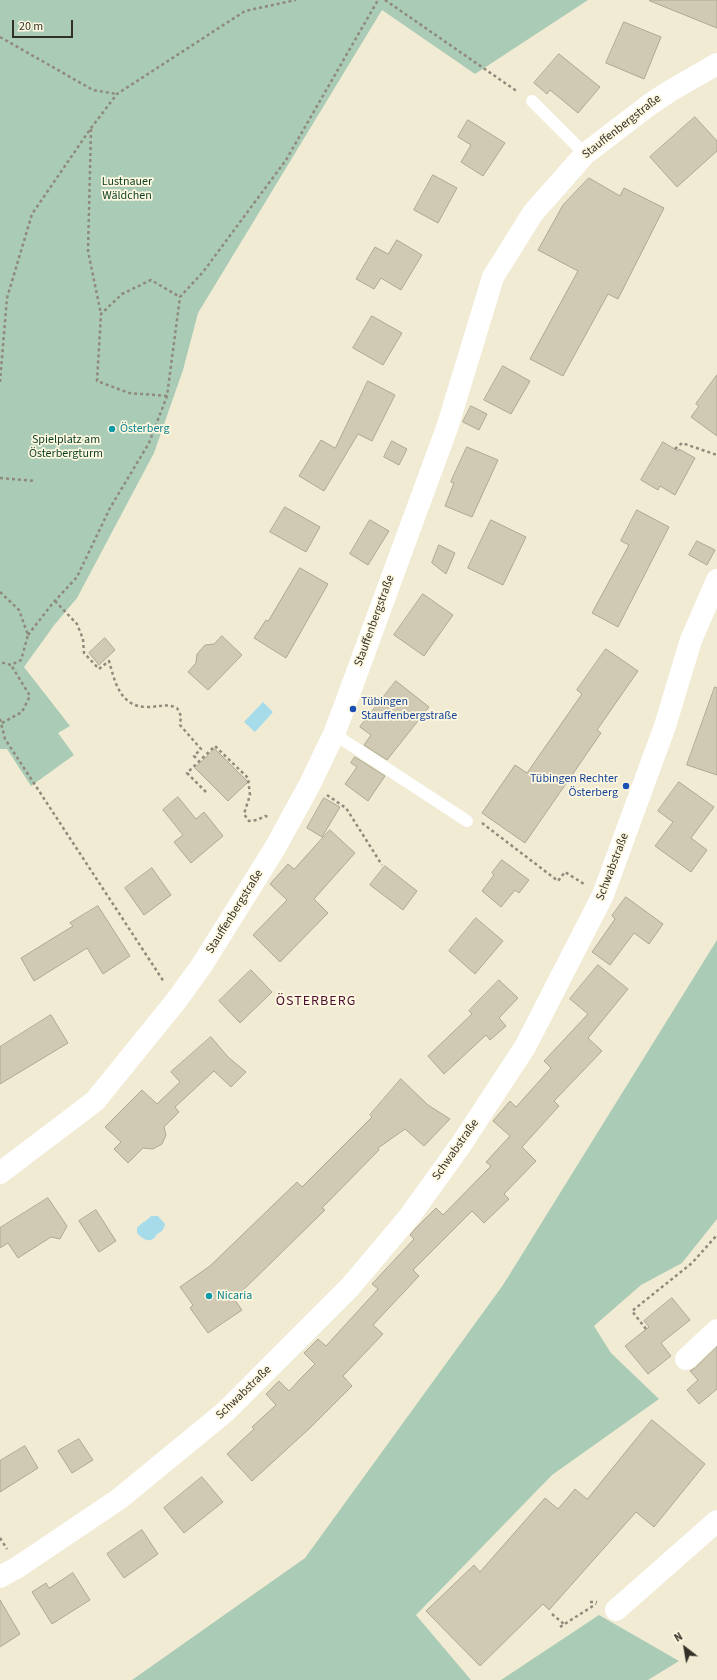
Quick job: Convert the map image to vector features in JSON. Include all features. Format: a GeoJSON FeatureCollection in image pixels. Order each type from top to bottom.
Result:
{"type":"FeatureCollection","features":[{"type":"Feature","properties":{"kind":"street","name":"Stauffenbergstraße"},"geometry":{"type":"LineString","coordinates":[[0,1173],[95,1101],[176,1001],[202,965],[275,848],[310,784],[334,734],[448,426],[493,277],[533,213],[585,154],[649,105],[717,64]]}},
{"type":"Feature","properties":{"kind":"street","name":"Schwabstraße"},"geometry":{"type":"LineString","coordinates":[[0,1577],[18,1567],[119,1498],[225,1412],[350,1287],[409,1217],[460,1146],[524,1047],[604,895],[666,726],[691,640],[717,580]]}},
{"type":"Feature","properties":{"kind":"street"},"geometry":{"type":"LineString","coordinates":[[686,1359],[717,1330]]}},
{"type":"Feature","properties":{"kind":"street"},"geometry":{"type":"LineString","coordinates":[[607,1606],[717,1521]]}},
{"type":"Feature","properties":{"kind":"lane"},"geometry":{"type":"LineString","coordinates":[[532,101],[585,154]]}},
{"type":"Feature","properties":{"kind":"lane"},"geometry":{"type":"LineString","coordinates":[[334,734],[473,821]]}},
{"type":"Feature","properties":{"kind":"path"},"geometry":{"type":"LineString","coordinates":[[0,382],[7,298],[32,214],[91,128],[117,94],[245,11],[296,0]]}},
{"type":"Feature","properties":{"kind":"path"},"geometry":{"type":"LineString","coordinates":[[0,662],[11,665],[21,660],[28,635],[55,601],[77,577],[110,508],[149,443],[167,396],[180,298],[203,272],[286,160],[378,0]]}},
{"type":"Feature","properties":{"kind":"path"},"geometry":{"type":"LineString","coordinates":[[384,0],[532,101]]}},
{"type":"Feature","properties":{"kind":"path"},"geometry":{"type":"LineString","coordinates":[[0,37],[93,90],[117,94]]}},
{"type":"Feature","properties":{"kind":"path"},"geometry":{"type":"LineString","coordinates":[[91,128],[88,250],[101,314],[97,381],[129,393],[167,396]]}},
{"type":"Feature","properties":{"kind":"path"},"geometry":{"type":"LineString","coordinates":[[101,314],[122,294],[150,280],[180,298]]}},
{"type":"Feature","properties":{"kind":"path"},"geometry":{"type":"LineString","coordinates":[[675,449],[682,443],[717,455]]}},
{"type":"Feature","properties":{"kind":"path"},"geometry":{"type":"LineString","coordinates":[[0,478],[35,482]]}},
{"type":"Feature","properties":{"kind":"path"},"geometry":{"type":"LineString","coordinates":[[0,592],[19,610],[28,635]]}},
{"type":"Feature","properties":{"kind":"path"},"geometry":{"type":"LineString","coordinates":[[55,601],[77,624],[83,639],[84,653],[99,669],[109,661],[115,684],[122,696],[133,705],[147,707],[170,704],[177,708],[181,716],[180,725],[201,749],[194,756],[198,760]]}},
{"type":"Feature","properties":{"kind":"path"},"geometry":{"type":"LineString","coordinates":[[2,723],[22,712],[30,696],[11,665]]}},
{"type":"Feature","properties":{"kind":"path"},"geometry":{"type":"LineString","coordinates":[[0,719],[5,739],[176,1001]]}},
{"type":"Feature","properties":{"kind":"path"},"geometry":{"type":"LineString","coordinates":[[0,740],[5,739]]}},
{"type":"Feature","properties":{"kind":"path"},"geometry":{"type":"LineString","coordinates":[[206,792],[187,773],[198,760],[215,746],[248,778],[250,795],[244,814],[249,821],[257,820],[265,816],[273,818]]}},
{"type":"Feature","properties":{"kind":"path"},"geometry":{"type":"LineString","coordinates":[[310,784],[346,808],[382,866]]}},
{"type":"Feature","properties":{"kind":"path"},"geometry":{"type":"LineString","coordinates":[[473,821],[558,881],[565,872]]}},
{"type":"Feature","properties":{"kind":"path"},"geometry":{"type":"LineString","coordinates":[[646,1329],[632,1311],[692,1263],[717,1235]]}},
{"type":"Feature","properties":{"kind":"path"},"geometry":{"type":"LineString","coordinates":[[560,1627],[607,1606]]}},
{"type":"Feature","properties":{"kind":"path"},"geometry":{"type":"LineString","coordinates":[[552,1614],[564,1624]]}},
{"type":"Feature","properties":{"kind":"green space","name":"Lustnauer Wäldchen"},"geometry":{"type":"Polygon","coordinates":[[[0,0],[588,0],[475,74],[382,10],[198,313],[183,370],[154,453],[77,598],[55,624],[24,667],[70,726],[58,733],[74,755],[31,786],[7,749],[0,749],[0,0]]]}},
{"type":"Feature","properties":{"kind":"green space"},"geometry":{"type":"Polygon","coordinates":[[[717,940],[717,1219],[682,1263],[641,1285],[594,1326],[611,1353],[659,1399],[552,1475],[416,1615],[471,1680],[132,1680],[305,1558],[503,1285],[717,940]]]}},
{"type":"Feature","properties":{"kind":"green space"},"geometry":{"type":"Polygon","coordinates":[[[599,1615],[679,1661],[648,1680],[501,1680],[599,1615]]]}},
{"type":"Feature","properties":{"kind":"water"},"geometry":{"type":"Polygon","coordinates":[[[263,702],[273,712],[255,732],[244,722],[263,702]]]}},
{"type":"Feature","properties":{"kind":"water"},"geometry":{"type":"Polygon","coordinates":[[[151,1216],[158,1216],[165,1224],[163,1229],[153,1239],[148,1240],[142,1238],[137,1233],[137,1228],[151,1216]]]}},
{"type":"Feature","properties":{"kind":"building"},"geometry":{"type":"Polygon","coordinates":[[[717,0],[717,28],[650,1],[717,0]]]}},
{"type":"Feature","properties":{"kind":"building"},"geometry":{"type":"Polygon","coordinates":[[[624,22],[661,37],[644,79],[606,63],[624,22]]]}},
{"type":"Feature","properties":{"kind":"building"},"geometry":{"type":"Polygon","coordinates":[[[559,54],[600,87],[578,113],[550,90],[547,94],[534,83],[559,54]]]}},
{"type":"Feature","properties":{"kind":"building"},"geometry":{"type":"Polygon","coordinates":[[[695,117],[717,141],[717,151],[677,187],[650,157],[695,117]]]}},
{"type":"Feature","properties":{"kind":"building"},"geometry":{"type":"Polygon","coordinates":[[[468,120],[505,143],[483,176],[461,162],[471,145],[458,137],[468,120]]]}},
{"type":"Feature","properties":{"kind":"building"},"geometry":{"type":"Polygon","coordinates":[[[433,175],[457,188],[438,223],[414,210],[433,175]]]}},
{"type":"Feature","properties":{"kind":"building"},"geometry":{"type":"Polygon","coordinates":[[[589,178],[620,196],[624,188],[664,208],[618,299],[608,294],[563,376],[530,359],[578,271],[538,250],[563,205],[589,178]]]}},
{"type":"Feature","properties":{"kind":"building"},"geometry":{"type":"Polygon","coordinates":[[[397,240],[422,255],[401,290],[381,278],[374,289],[356,279],[375,247],[388,254],[397,240]]]}},
{"type":"Feature","properties":{"kind":"building"},"geometry":{"type":"Polygon","coordinates":[[[372,316],[402,333],[383,365],[353,348],[372,316]]]}},
{"type":"Feature","properties":{"kind":"building"},"geometry":{"type":"Polygon","coordinates":[[[503,366],[530,381],[511,414],[484,400],[503,366]]]}},
{"type":"Feature","properties":{"kind":"building"},"geometry":{"type":"Polygon","coordinates":[[[717,375],[717,436],[691,417],[699,406],[696,404],[717,375]]]}},
{"type":"Feature","properties":{"kind":"building"},"geometry":{"type":"Polygon","coordinates":[[[368,381],[395,395],[372,441],[358,434],[324,491],[299,476],[321,440],[335,448],[368,381]]]}},
{"type":"Feature","properties":{"kind":"building"},"geometry":{"type":"Polygon","coordinates":[[[471,406],[487,414],[479,430],[463,422],[471,406]]]}},
{"type":"Feature","properties":{"kind":"building"},"geometry":{"type":"Polygon","coordinates":[[[392,441],[407,449],[399,465],[384,457],[392,441]]]}},
{"type":"Feature","properties":{"kind":"building"},"geometry":{"type":"Polygon","coordinates":[[[663,442],[678,451],[679,449],[695,458],[675,495],[660,486],[658,490],[641,480],[663,442]]]}},
{"type":"Feature","properties":{"kind":"building"},"geometry":{"type":"Polygon","coordinates":[[[467,447],[498,460],[472,517],[445,506],[454,483],[451,482],[467,447]]]}},
{"type":"Feature","properties":{"kind":"building"},"geometry":{"type":"Polygon","coordinates":[[[285,507],[320,527],[306,552],[270,532],[285,507]]]}},
{"type":"Feature","properties":{"kind":"building"},"geometry":{"type":"Polygon","coordinates":[[[637,510],[669,527],[618,627],[592,613],[629,545],[621,541],[637,510]]]}},
{"type":"Feature","properties":{"kind":"building"},"geometry":{"type":"Polygon","coordinates":[[[370,520],[389,531],[368,565],[350,554],[370,520]]]}},
{"type":"Feature","properties":{"kind":"building"},"geometry":{"type":"Polygon","coordinates":[[[491,520],[526,537],[503,585],[468,568],[491,520]]]}},
{"type":"Feature","properties":{"kind":"building"},"geometry":{"type":"Polygon","coordinates":[[[697,541],[715,550],[707,565],[689,555],[697,541]]]}},
{"type":"Feature","properties":{"kind":"building"},"geometry":{"type":"Polygon","coordinates":[[[439,545],[455,553],[446,574],[432,563],[439,545]]]}},
{"type":"Feature","properties":{"kind":"building"},"geometry":{"type":"Polygon","coordinates":[[[300,568],[328,584],[286,658],[254,638],[266,620],[268,621],[300,568]]]}},
{"type":"Feature","properties":{"kind":"building"},"geometry":{"type":"Polygon","coordinates":[[[423,594],[453,615],[424,656],[394,635],[423,594]]]}},
{"type":"Feature","properties":{"kind":"building"},"geometry":{"type":"Polygon","coordinates":[[[222,636],[242,655],[208,690],[188,672],[196,663],[197,654],[205,645],[214,644],[222,636]]]}},
{"type":"Feature","properties":{"kind":"building"},"geometry":{"type":"Polygon","coordinates":[[[105,638],[115,650],[99,665],[89,653],[105,638]]]}},
{"type":"Feature","properties":{"kind":"building"},"geometry":{"type":"Polygon","coordinates":[[[606,649],[638,671],[597,730],[601,733],[525,843],[482,813],[515,765],[527,773],[582,694],[577,690],[606,649]]]}},
{"type":"Feature","properties":{"kind":"building"},"geometry":{"type":"Polygon","coordinates":[[[396,681],[429,707],[387,760],[364,745],[371,735],[360,727],[396,681]]]}},
{"type":"Feature","properties":{"kind":"building"},"geometry":{"type":"Polygon","coordinates":[[[715,687],[717,688],[717,775],[687,765],[715,687]]]}},
{"type":"Feature","properties":{"kind":"building"},"geometry":{"type":"Polygon","coordinates":[[[215,749],[248,782],[228,801],[195,768],[215,749]]]}},
{"type":"Feature","properties":{"kind":"building"},"geometry":{"type":"Polygon","coordinates":[[[355,757],[385,776],[368,801],[345,784],[357,767],[351,763],[355,757]]]}},
{"type":"Feature","properties":{"kind":"building"},"geometry":{"type":"Polygon","coordinates":[[[679,782],[714,807],[691,838],[707,850],[691,872],[655,846],[673,822],[658,811],[679,782]]]}},
{"type":"Feature","properties":{"kind":"building"},"geometry":{"type":"Polygon","coordinates":[[[178,797],[196,819],[204,812],[223,836],[191,863],[174,842],[183,835],[163,810],[178,797]]]}},
{"type":"Feature","properties":{"kind":"building"},"geometry":{"type":"Polygon","coordinates":[[[324,798],[340,807],[322,837],[307,828],[324,798]]]}},
{"type":"Feature","properties":{"kind":"building"},"geometry":{"type":"Polygon","coordinates":[[[330,830],[355,853],[314,899],[328,913],[280,962],[253,935],[287,900],[270,884],[288,864],[294,869],[330,830]]]}},
{"type":"Feature","properties":{"kind":"building"},"geometry":{"type":"Polygon","coordinates":[[[502,860],[529,880],[519,893],[515,890],[501,907],[482,891],[494,875],[492,873],[502,860]]]}},
{"type":"Feature","properties":{"kind":"building"},"geometry":{"type":"Polygon","coordinates":[[[385,866],[417,891],[403,910],[370,885],[385,866]]]}},
{"type":"Feature","properties":{"kind":"building"},"geometry":{"type":"Polygon","coordinates":[[[152,868],[171,895],[144,915],[125,888],[152,868]]]}},
{"type":"Feature","properties":{"kind":"building"},"geometry":{"type":"Polygon","coordinates":[[[626,897],[663,924],[649,944],[634,933],[610,965],[592,952],[615,919],[612,916],[626,897]]]}},
{"type":"Feature","properties":{"kind":"building"},"geometry":{"type":"Polygon","coordinates":[[[98,906],[130,956],[103,974],[87,948],[34,981],[21,958],[73,926],[70,923],[98,906]]]}},
{"type":"Feature","properties":{"kind":"building"},"geometry":{"type":"Polygon","coordinates":[[[476,918],[503,941],[475,974],[449,951],[476,918]]]}},
{"type":"Feature","properties":{"kind":"building"},"geometry":{"type":"Polygon","coordinates":[[[598,965],[628,989],[588,1038],[602,1051],[554,1101],[559,1106],[522,1147],[536,1161],[504,1194],[509,1199],[484,1223],[472,1211],[413,1270],[419,1276],[373,1325],[383,1334],[343,1376],[352,1386],[310,1428],[252,1481],[227,1454],[254,1429],[252,1427],[276,1405],[266,1394],[279,1381],[289,1391],[315,1364],[304,1353],[318,1339],[326,1346],[378,1289],[372,1284],[414,1239],[410,1235],[415,1229],[436,1208],[443,1215],[491,1166],[486,1162],[510,1136],[493,1121],[510,1101],[516,1107],[551,1068],[544,1061],[588,1014],[570,999],[598,965]]]}},
{"type":"Feature","properties":{"kind":"building"},"geometry":{"type":"Polygon","coordinates":[[[251,970],[272,992],[240,1023],[219,1001],[251,970]]]}},
{"type":"Feature","properties":{"kind":"building"},"geometry":{"type":"Polygon","coordinates":[[[499,980],[518,998],[499,1018],[506,1026],[490,1040],[486,1035],[444,1074],[428,1056],[472,1014],[469,1011],[499,980]]]}},
{"type":"Feature","properties":{"kind":"building"},"geometry":{"type":"Polygon","coordinates":[[[51,1015],[68,1043],[0,1084],[0,1047],[51,1015]]]}},
{"type":"Feature","properties":{"kind":"building"},"geometry":{"type":"Polygon","coordinates":[[[211,1037],[228,1057],[246,1072],[231,1087],[214,1071],[175,1107],[179,1112],[164,1127],[166,1135],[162,1144],[153,1149],[143,1148],[128,1163],[114,1149],[121,1142],[105,1127],[142,1090],[157,1104],[180,1082],[171,1072],[211,1037]]]}},
{"type":"Feature","properties":{"kind":"building"},"geometry":{"type":"Polygon","coordinates":[[[401,1079],[428,1105],[450,1119],[424,1146],[405,1129],[378,1148],[379,1150],[322,1208],[325,1210],[234,1299],[242,1310],[208,1333],[190,1308],[193,1305],[180,1287],[210,1266],[297,1182],[302,1187],[372,1117],[370,1115],[401,1079]]]}},
{"type":"Feature","properties":{"kind":"building"},"geometry":{"type":"Polygon","coordinates":[[[48,1198],[67,1226],[60,1239],[51,1237],[18,1258],[8,1243],[0,1248],[0,1228],[48,1198]]]}},
{"type":"Feature","properties":{"kind":"building"},"geometry":{"type":"Polygon","coordinates":[[[96,1210],[116,1241],[99,1252],[79,1221],[96,1210]]]}},
{"type":"Feature","properties":{"kind":"building"},"geometry":{"type":"Polygon","coordinates":[[[672,1298],[690,1320],[661,1343],[671,1356],[648,1374],[625,1346],[649,1327],[644,1321],[672,1298]]]}},
{"type":"Feature","properties":{"kind":"building"},"geometry":{"type":"Polygon","coordinates":[[[717,1347],[717,1389],[699,1404],[687,1390],[698,1380],[690,1371],[717,1347]]]}},
{"type":"Feature","properties":{"kind":"building"},"geometry":{"type":"Polygon","coordinates":[[[652,1420],[705,1464],[654,1527],[636,1512],[549,1610],[543,1604],[480,1666],[426,1611],[474,1565],[480,1572],[545,1498],[558,1509],[575,1489],[587,1499],[652,1420]]]}},
{"type":"Feature","properties":{"kind":"building"},"geometry":{"type":"Polygon","coordinates":[[[79,1439],[93,1460],[72,1473],[58,1451],[79,1439]]]}},
{"type":"Feature","properties":{"kind":"building"},"geometry":{"type":"Polygon","coordinates":[[[25,1446],[38,1468],[0,1492],[0,1461],[25,1446]]]}},
{"type":"Feature","properties":{"kind":"building"},"geometry":{"type":"Polygon","coordinates":[[[202,1477],[223,1502],[184,1533],[164,1508],[202,1477]]]}},
{"type":"Feature","properties":{"kind":"building"},"geometry":{"type":"Polygon","coordinates":[[[142,1530],[158,1554],[124,1578],[107,1554],[142,1530]]]}},
{"type":"Feature","properties":{"kind":"building"},"geometry":{"type":"Polygon","coordinates":[[[73,1573],[90,1600],[52,1624],[32,1592],[46,1583],[49,1588],[73,1573]]]}},
{"type":"Feature","properties":{"kind":"building"},"geometry":{"type":"Polygon","coordinates":[[[0,1600],[20,1634],[0,1647],[0,1600]]]}},
{"type":"Feature","properties":{"kind":"place","name":"Österberg"},"geometry":{"type":"Point","coordinates":[112,429]}},
{"type":"Feature","properties":{"kind":"place","name":"Tübingen Stauffenbergstraße"},"geometry":{"type":"Point","coordinates":[353,709]}},
{"type":"Feature","properties":{"kind":"place","name":"Tübingen Rechter Österberg"},"geometry":{"type":"Point","coordinates":[626,786]}},
{"type":"Feature","properties":{"kind":"place","name":"Nicaria"},"geometry":{"type":"Point","coordinates":[209,1296]}},
{"type":"Feature","properties":{"kind":"district","name":"ÖSTERBERG"},"geometry":{"type":"Point","coordinates":[316,1002]}},
{"type":"Feature","properties":{"kind":"park label","name":"Spielplatz am Österbergturm"},"geometry":{"type":"Point","coordinates":[66,447]}}]}
